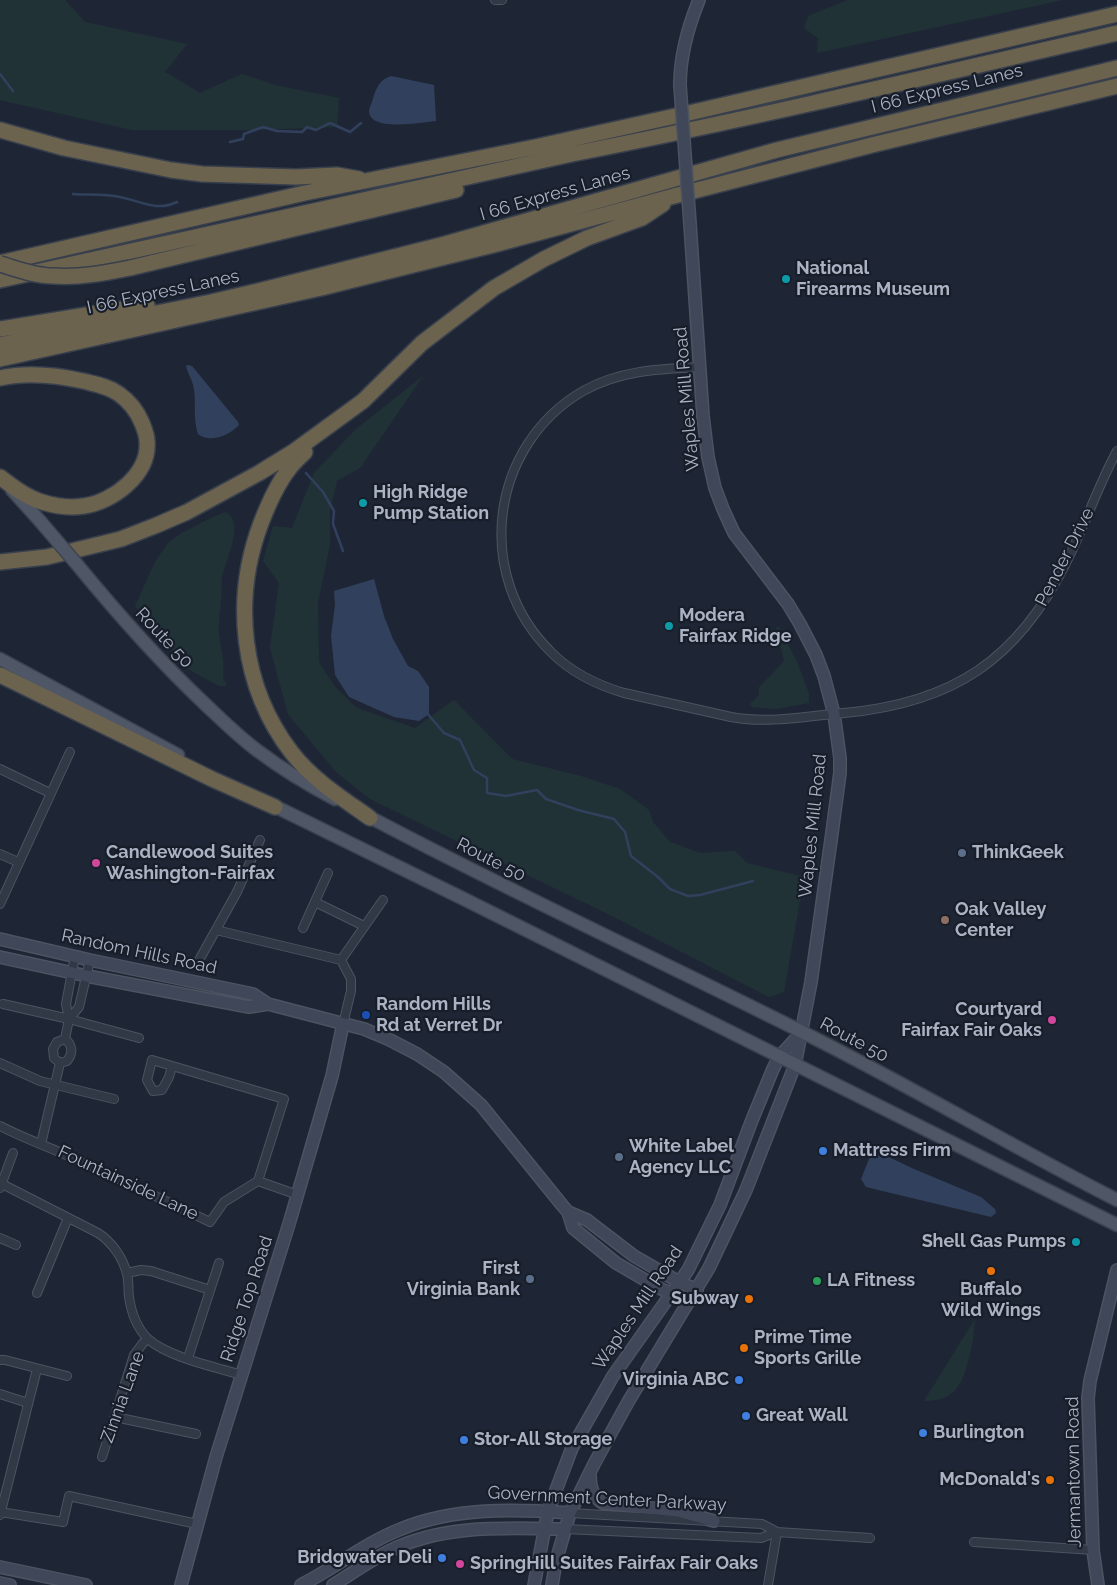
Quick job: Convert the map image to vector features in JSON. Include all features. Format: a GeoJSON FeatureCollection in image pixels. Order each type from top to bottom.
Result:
{"type":"FeatureCollection","features":[{"type":"Feature","properties":{"kind":"highway"},"geometry":{"type":"LineString","coordinates":[[0,264],[305,193],[535,147],[689,113],[1117,14]]}},
{"type":"Feature","properties":{"kind":"highway","name":"I 66 Express Lanes"},"geometry":{"type":"LineString","coordinates":[[0,280],[572,154],[799,107],[1117,33]]}},
{"type":"Feature","properties":{"kind":"highway","name":"I 66 Express Lanes"},"geometry":{"type":"LineString","coordinates":[[0,345],[212,302],[445,244],[777,150],[1117,68]]}},
{"type":"Feature","properties":{"kind":"highway"},"geometry":{"type":"LineString","coordinates":[[0,359],[321,288],[497,244],[872,145],[1117,86]]}},
{"type":"Feature","properties":{"kind":"highway"},"geometry":{"type":"LineString","coordinates":[[0,130],[64,148],[186,172],[262,176],[337,175],[368,181]]}},
{"type":"Feature","properties":{"kind":"highway"},"geometry":{"type":"LineString","coordinates":[[0,264],[52,276],[104,273],[520,175],[572,154]]}},
{"type":"Feature","properties":{"kind":"highway"},"geometry":{"type":"LineString","coordinates":[[370,818],[316,779],[291,752],[275,728],[262,702],[249,660],[244,608],[250,560],[266,510],[289,469],[313,444],[362,401],[422,343],[494,288],[544,259],[587,238],[642,218],[674,196]]}},
{"type":"Feature","properties":{"kind":"highway"},"geometry":{"type":"LineString","coordinates":[[0,328],[166,302],[212,302]]}},
{"type":"Feature","properties":{"kind":"highway"},"geometry":{"type":"LineString","coordinates":[[0,378],[47,375],[106,387],[118,393],[128,402],[138,415],[148,441],[146,455],[132,481],[120,492],[96,503],[72,506],[42,502],[29,497],[0,477]]}},
{"type":"Feature","properties":{"kind":"highway"},"geometry":{"type":"LineString","coordinates":[[0,562],[40,558],[84,549],[121,539],[157,526],[279,462],[362,401]]}},
{"type":"Feature","properties":{"kind":"highway"},"geometry":{"type":"LineString","coordinates":[[0,675],[212,779],[275,807]]}},
{"type":"Feature","properties":{"kind":"main road","name":"Waples Mill Road"},"geometry":{"type":"LineString","coordinates":[[552,1585],[556,1561],[570,1513],[628,1402],[697,1290],[736,1212],[795,1065],[802,1032],[832,840],[840,773],[840,758],[834,714],[824,676],[816,655],[800,624],[775,586],[740,543],[723,510],[715,488],[708,457],[703,416],[680,85],[683,48],[699,0]]}},
{"type":"Feature","properties":{"kind":"main road","name":"Route 50"},"geometry":{"type":"LineString","coordinates":[[0,477],[161,661],[242,739],[294,776],[370,818],[802,1032],[1117,1200]]}},
{"type":"Feature","properties":{"kind":"main road"},"geometry":{"type":"LineString","coordinates":[[0,659],[275,807],[466,900],[1117,1225]]}},
{"type":"Feature","properties":{"kind":"main road","name":"Random Hills Road"},"geometry":{"type":"LineString","coordinates":[[0,939],[252,994],[268,1004],[364,1029],[417,1054],[444,1072],[481,1105],[568,1212],[573,1228],[616,1263],[659,1288],[689,1302]]}},
{"type":"Feature","properties":{"kind":"main road","name":"Random Hills Road"},"geometry":{"type":"LineString","coordinates":[[0,958],[249,1007],[268,1004]]}},
{"type":"Feature","properties":{"kind":"main road","name":"Ridge Top Road"},"geometry":{"type":"LineString","coordinates":[[181,1585],[216,1457],[298,1195],[332,1076],[343,1024]]}},
{"type":"Feature","properties":{"kind":"main road","name":"Waples Mill Road"},"geometry":{"type":"LineString","coordinates":[[534,1585],[548,1512],[572,1448],[613,1376],[693,1260],[720,1205],[752,1120],[779,1057],[802,1032]]}},
{"type":"Feature","properties":{"kind":"main road","name":"Random Hills Road"},"geometry":{"type":"LineString","coordinates":[[568,1212],[587,1220],[634,1256],[679,1282],[697,1290]]}},
{"type":"Feature","properties":{"kind":"main road","name":"Jermantown Road"},"geometry":{"type":"LineString","coordinates":[[1098,1585],[1093,1550],[1088,1398],[1090,1381],[1117,1270]]}},
{"type":"Feature","properties":{"kind":"main road"},"geometry":{"type":"LineString","coordinates":[[590,1473],[592,1491],[599,1501],[603,1503],[678,1511],[714,1521]]}},
{"type":"Feature","properties":{"kind":"main road","name":"Government Center Parkway"},"geometry":{"type":"LineString","coordinates":[[301,1585],[368,1545],[400,1529],[435,1518],[473,1511],[570,1513]]}},
{"type":"Feature","properties":{"kind":"main road","name":"Government Center Parkway"},"geometry":{"type":"LineString","coordinates":[[333,1585],[389,1551],[422,1538],[456,1530],[484,1528],[565,1529]]}},
{"type":"Feature","properties":{"kind":"main road"},"geometry":{"type":"LineString","coordinates":[[0,1567],[86,1585]]}},
{"type":"Feature","properties":{"kind":"main road"},"geometry":{"type":"LineString","coordinates":[[0,1583],[10,1585]]}},
{"type":"Feature","properties":{"kind":"street"},"geometry":{"type":"LineString","coordinates":[[495,0],[502,0]]}},
{"type":"Feature","properties":{"kind":"street","name":"Pender Drive"},"geometry":{"type":"LineString","coordinates":[[701,367],[643,371],[613,378],[584,390],[555,411],[540,427],[525,449],[508,485],[503,507],[501,547],[512,592],[527,623],[549,650],[566,665],[608,688],[624,693],[747,720],[776,720],[896,706],[934,694],[966,678],[1000,654],[1021,634],[1048,596],[1068,560],[1117,451]]}},
{"type":"Feature","properties":{"kind":"street"},"geometry":{"type":"LineString","coordinates":[[0,904],[70,752]]}},
{"type":"Feature","properties":{"kind":"street"},"geometry":{"type":"LineString","coordinates":[[0,769],[50,793]]}},
{"type":"Feature","properties":{"kind":"street"},"geometry":{"type":"LineString","coordinates":[[198,962],[236,892],[260,840]]}},
{"type":"Feature","properties":{"kind":"street"},"geometry":{"type":"LineString","coordinates":[[0,854],[18,862]]}},
{"type":"Feature","properties":{"kind":"street"},"geometry":{"type":"LineString","coordinates":[[303,928],[328,873]]}},
{"type":"Feature","properties":{"kind":"street"},"geometry":{"type":"LineString","coordinates":[[341,960],[383,900]]}},
{"type":"Feature","properties":{"kind":"street"},"geometry":{"type":"LineString","coordinates":[[315,902],[364,926]]}},
{"type":"Feature","properties":{"kind":"street"},"geometry":{"type":"LineString","coordinates":[[216,930],[341,960],[351,979],[351,991],[343,1024]]}},
{"type":"Feature","properties":{"kind":"street","name":"Fountainside Lane"},"geometry":{"type":"LineString","coordinates":[[65,1040],[69,1019],[66,1004],[75,956]]}},
{"type":"Feature","properties":{"kind":"street","name":"Fountainside Lane"},"geometry":{"type":"LineString","coordinates":[[69,1019],[79,1007],[90,960]]}},
{"type":"Feature","properties":{"kind":"street"},"geometry":{"type":"LineString","coordinates":[[3,1004],[139,1038]]}},
{"type":"Feature","properties":{"kind":"street","name":"Fountainside Lane"},"geometry":{"type":"LineString","coordinates":[[60,1064],[54,1058],[53,1049],[57,1042],[65,1040]]}},
{"type":"Feature","properties":{"kind":"street","name":"Fountainside Lane"},"geometry":{"type":"LineString","coordinates":[[60,1064],[67,1061],[71,1053],[71,1046],[65,1040]]}},
{"type":"Feature","properties":{"kind":"street"},"geometry":{"type":"LineString","coordinates":[[0,1063],[40,1082],[114,1099]]}},
{"type":"Feature","properties":{"kind":"street","name":"Fountainside Lane"},"geometry":{"type":"LineString","coordinates":[[41,1144],[60,1064]]}},
{"type":"Feature","properties":{"kind":"street"},"geometry":{"type":"LineString","coordinates":[[172,1066],[284,1099],[258,1181],[298,1195]]}},
{"type":"Feature","properties":{"kind":"street","name":"Fountainside Lane"},"geometry":{"type":"LineString","coordinates":[[0,1126],[120,1179],[210,1222],[224,1202],[258,1181]]}},
{"type":"Feature","properties":{"kind":"street"},"geometry":{"type":"LineString","coordinates":[[13,1153],[1,1186],[68,1218],[107,1240],[119,1256],[127,1273],[132,1312],[148,1339],[170,1352],[242,1375]]}},
{"type":"Feature","properties":{"kind":"street"},"geometry":{"type":"LineString","coordinates":[[37,1293],[68,1218]]}},
{"type":"Feature","properties":{"kind":"street"},"geometry":{"type":"LineString","coordinates":[[0,1238],[16,1245]]}},
{"type":"Feature","properties":{"kind":"street"},"geometry":{"type":"LineString","coordinates":[[188,1358],[219,1263]]}},
{"type":"Feature","properties":{"kind":"street"},"geometry":{"type":"LineString","coordinates":[[127,1273],[141,1270],[151,1271],[210,1290]]}},
{"type":"Feature","properties":{"kind":"street","name":"Zinnia Lane"},"geometry":{"type":"LineString","coordinates":[[102,1457],[134,1355],[148,1339]]}},
{"type":"Feature","properties":{"kind":"street"},"geometry":{"type":"LineString","coordinates":[[0,1360],[67,1376]]}},
{"type":"Feature","properties":{"kind":"street"},"geometry":{"type":"LineString","coordinates":[[37,1369],[0,1513],[63,1522],[68,1496],[197,1524]]}},
{"type":"Feature","properties":{"kind":"street"},"geometry":{"type":"LineString","coordinates":[[0,1394],[28,1403]]}},
{"type":"Feature","properties":{"kind":"street"},"geometry":{"type":"LineString","coordinates":[[115,1417],[196,1434]]}},
{"type":"Feature","properties":{"kind":"street","name":"Government Center Parkway"},"geometry":{"type":"LineString","coordinates":[[570,1513],[762,1524],[777,1532]]}},
{"type":"Feature","properties":{"kind":"street","name":"Government Center Parkway"},"geometry":{"type":"LineString","coordinates":[[565,1529],[761,1538],[777,1532],[870,1538]]}},
{"type":"Feature","properties":{"kind":"street"},"geometry":{"type":"LineString","coordinates":[[768,1585],[777,1532]]}},
{"type":"Feature","properties":{"kind":"street"},"geometry":{"type":"LineString","coordinates":[[974,1542],[1093,1550]]}},
{"type":"Feature","properties":{"kind":"shaded area"},"geometry":{"type":"Polygon","coordinates":[[[0,0],[65,0],[85,22],[187,44],[165,72],[200,93],[242,74],[279,86],[339,98],[337,127],[252,130],[132,130],[0,100],[0,0]]]}},
{"type":"Feature","properties":{"kind":"shaded area"},"geometry":{"type":"Polygon","coordinates":[[[848,0],[1063,0],[817,53],[818,38],[804,28],[808,16],[848,0]]]}},
{"type":"Feature","properties":{"kind":"shaded area"},"geometry":{"type":"Polygon","coordinates":[[[423,376],[360,468],[337,481],[330,509],[330,544],[318,603],[319,662],[335,687],[357,708],[415,728],[454,700],[512,759],[581,776],[620,789],[649,810],[653,822],[670,842],[700,853],[735,851],[747,863],[804,877],[784,992],[769,997],[608,914],[370,799],[336,772],[288,714],[270,648],[279,583],[263,561],[273,526],[292,528],[314,473],[355,430],[423,376]]]}},
{"type":"Feature","properties":{"kind":"shaded area"},"geometry":{"type":"Polygon","coordinates":[[[225,512],[231,517],[234,524],[234,533],[222,577],[219,631],[223,678],[226,686],[219,686],[188,669],[135,606],[156,560],[169,542],[180,534],[225,512]]]}},
{"type":"Feature","properties":{"kind":"shaded area"},"geometry":{"type":"Polygon","coordinates":[[[779,626],[798,664],[809,694],[809,703],[776,709],[752,707],[750,704],[759,695],[759,687],[784,661],[776,628],[779,626]]]}},
{"type":"Feature","properties":{"kind":"shaded area"},"geometry":{"type":"Polygon","coordinates":[[[975,1319],[973,1340],[965,1371],[959,1385],[949,1395],[924,1401],[975,1319]]]}},
{"type":"Feature","properties":{"kind":"water"},"geometry":{"type":"Polygon","coordinates":[[[391,76],[434,85],[436,121],[386,124],[377,122],[371,117],[369,110],[377,88],[382,81],[391,76]]]}},
{"type":"Feature","properties":{"kind":"water"},"geometry":{"type":"Polygon","coordinates":[[[186,366],[192,366],[238,422],[239,425],[225,435],[208,438],[198,434],[194,389],[186,366]]]}},
{"type":"Feature","properties":{"kind":"water"},"geometry":{"type":"Polygon","coordinates":[[[374,579],[384,616],[393,639],[408,666],[418,671],[429,687],[429,714],[419,721],[394,717],[349,697],[335,675],[331,636],[335,605],[334,591],[374,579]]]}},
{"type":"Feature","properties":{"kind":"water"},"geometry":{"type":"Polygon","coordinates":[[[876,1151],[981,1197],[995,1209],[996,1213],[991,1217],[866,1187],[861,1179],[869,1159],[876,1151]]]}},
{"type":"Feature","properties":{"kind":"waterway"},"geometry":{"type":"LineString","coordinates":[[0,74],[13,91]]}},
{"type":"Feature","properties":{"kind":"waterway"},"geometry":{"type":"LineString","coordinates":[[230,142],[243,139],[244,134],[263,127],[277,131],[302,132],[307,127],[316,130],[330,123],[350,132],[361,123]]}},
{"type":"Feature","properties":{"kind":"waterway"},"geometry":{"type":"LineString","coordinates":[[73,194],[114,196],[155,206],[169,205],[177,202]]}},
{"type":"Feature","properties":{"kind":"waterway"},"geometry":{"type":"LineString","coordinates":[[306,473],[323,492],[334,511],[333,524],[343,551]]}},
{"type":"Feature","properties":{"kind":"waterway"},"geometry":{"type":"LineString","coordinates":[[426,712],[444,733],[460,740],[474,770],[487,778],[487,793],[506,796],[537,790],[546,799],[578,810],[614,819],[625,832],[631,856],[670,889],[688,896],[700,895],[753,881]]}},
{"type":"Feature","properties":{"kind":"place","name":"National Firearms Museum"},"geometry":{"type":"Point","coordinates":[786,279]}},
{"type":"Feature","properties":{"kind":"place","name":"High Ridge Pump Station"},"geometry":{"type":"Point","coordinates":[363,503]}},
{"type":"Feature","properties":{"kind":"place","name":"Modera Fairfax Ridge"},"geometry":{"type":"Point","coordinates":[669,626]}},
{"type":"Feature","properties":{"kind":"place","name":"ThinkGeek"},"geometry":{"type":"Point","coordinates":[962,853]}},
{"type":"Feature","properties":{"kind":"place","name":"Candlewood Suites Washington-Fairfax"},"geometry":{"type":"Point","coordinates":[96,863]}},
{"type":"Feature","properties":{"kind":"place","name":"Oak Valley Center"},"geometry":{"type":"Point","coordinates":[945,920]}},
{"type":"Feature","properties":{"kind":"place","name":"Random Hills Rd at Verret Dr"},"geometry":{"type":"Point","coordinates":[366,1015]}},
{"type":"Feature","properties":{"kind":"place","name":"Courtyard Fairfax Fair Oaks"},"geometry":{"type":"Point","coordinates":[1052,1020]}},
{"type":"Feature","properties":{"kind":"place","name":"Mattress Firm"},"geometry":{"type":"Point","coordinates":[823,1151]}},
{"type":"Feature","properties":{"kind":"place","name":"White Label Agency LLC"},"geometry":{"type":"Point","coordinates":[619,1157]}},
{"type":"Feature","properties":{"kind":"place","name":"Shell Gas Pumps"},"geometry":{"type":"Point","coordinates":[1076,1242]}},
{"type":"Feature","properties":{"kind":"place","name":"Buffalo Wild Wings"},"geometry":{"type":"Point","coordinates":[991,1271]}},
{"type":"Feature","properties":{"kind":"place","name":"First Virginia Bank"},"geometry":{"type":"Point","coordinates":[530,1279]}},
{"type":"Feature","properties":{"kind":"place","name":"LA Fitness"},"geometry":{"type":"Point","coordinates":[817,1281]}},
{"type":"Feature","properties":{"kind":"place","name":"Subway"},"geometry":{"type":"Point","coordinates":[749,1299]}},
{"type":"Feature","properties":{"kind":"place","name":"Prime Time Sports Grille"},"geometry":{"type":"Point","coordinates":[744,1348]}},
{"type":"Feature","properties":{"kind":"place","name":"Virginia ABC"},"geometry":{"type":"Point","coordinates":[739,1380]}},
{"type":"Feature","properties":{"kind":"place","name":"Great Wall"},"geometry":{"type":"Point","coordinates":[746,1416]}},
{"type":"Feature","properties":{"kind":"place","name":"Burlington"},"geometry":{"type":"Point","coordinates":[923,1433]}},
{"type":"Feature","properties":{"kind":"place","name":"Stor-All Storage"},"geometry":{"type":"Point","coordinates":[464,1440]}},
{"type":"Feature","properties":{"kind":"place","name":"McDonald's"},"geometry":{"type":"Point","coordinates":[1050,1480]}},
{"type":"Feature","properties":{"kind":"place","name":"Bridgwater Deli"},"geometry":{"type":"Point","coordinates":[442,1558]}},
{"type":"Feature","properties":{"kind":"place","name":"SpringHill Suites Fairfax Fair Oaks"},"geometry":{"type":"Point","coordinates":[460,1564]}}]}
